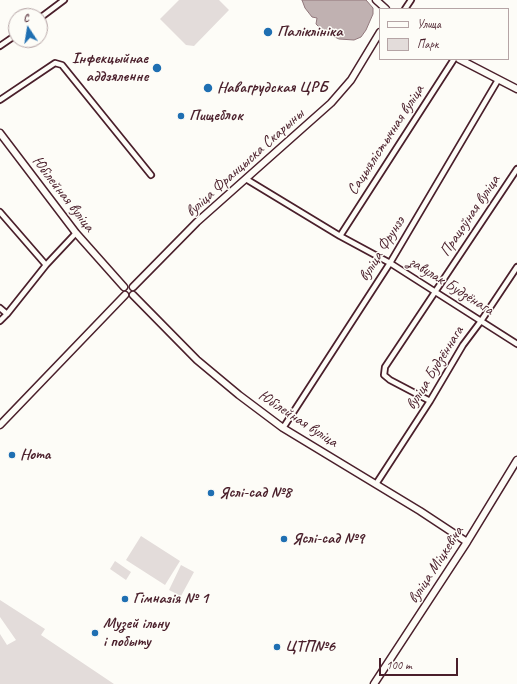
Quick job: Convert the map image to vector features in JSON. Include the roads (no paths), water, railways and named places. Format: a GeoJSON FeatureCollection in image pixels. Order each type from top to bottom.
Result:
{"type":"FeatureCollection","features":[{"type":"Feature","properties":{"kind":"street"},"geometry":{"type":"LineString","coordinates":[[48,12],[64,0]]}},
{"type":"Feature","properties":{"kind":"street"},"geometry":{"type":"LineString","coordinates":[[376,0],[385,8]]}},
{"type":"Feature","properties":{"kind":"street","name":"вуліца Францыска Скарыны"},"geometry":{"type":"LineString","coordinates":[[133,287],[197,222],[331,103],[351,80],[379,34]]}},
{"type":"Feature","properties":{"kind":"street","name":"Сацыялістычная вуліца"},"geometry":{"type":"LineString","coordinates":[[340,236],[453,60]]}},
{"type":"Feature","properties":{"kind":"street"},"geometry":{"type":"LineString","coordinates":[[461,60],[517,89]]}},
{"type":"Feature","properties":{"kind":"street"},"geometry":{"type":"LineString","coordinates":[[0,100],[55,63],[62,65],[151,175]]}},
{"type":"Feature","properties":{"kind":"street","name":"вуліца Фрунзэ"},"geometry":{"type":"LineString","coordinates":[[283,428],[390,263],[498,80]]}},
{"type":"Feature","properties":{"kind":"street","name":"Юбілейная вуліца"},"geometry":{"type":"LineString","coordinates":[[0,133],[76,233],[124,287]]}},
{"type":"Feature","properties":{"kind":"street","name":"Працоўная вуліца"},"geometry":{"type":"LineString","coordinates":[[430,401],[390,380],[384,374],[385,367],[434,291],[517,169]]}},
{"type":"Feature","properties":{"kind":"street","name":"завулак Будзёнага"},"geometry":{"type":"LineString","coordinates":[[246,180],[340,236],[390,263],[517,344]]}},
{"type":"Feature","properties":{"kind":"street"},"geometry":{"type":"LineString","coordinates":[[0,212],[46,264]]}},
{"type":"Feature","properties":{"kind":"street"},"geometry":{"type":"LineString","coordinates":[[0,321],[46,264],[76,233]]}},
{"type":"Feature","properties":{"kind":"street","name":"вуліца Будзённага"},"geometry":{"type":"LineString","coordinates":[[376,484],[430,401],[463,345],[482,321],[517,267]]}},
{"type":"Feature","properties":{"kind":"street"},"geometry":{"type":"LineString","coordinates":[[0,425],[124,295],[124,287],[133,287],[135,292],[133,295],[130,297],[124,295]]}},
{"type":"Feature","properties":{"kind":"street","name":"Юбілейная вуліца"},"geometry":{"type":"LineString","coordinates":[[133,295],[197,360],[239,396],[283,428],[376,484],[467,542]]}},
{"type":"Feature","properties":{"kind":"street"},"geometry":{"type":"LineString","coordinates":[[0,308],[7,314]]}},
{"type":"Feature","properties":{"kind":"street","name":"вуліца Міцкевіча"},"geometry":{"type":"LineString","coordinates":[[374,684],[467,542],[517,460]]}},
{"type":"Feature","properties":{"kind":"place","name":"Паліклініка"},"geometry":{"type":"Point","coordinates":[268,32]}},
{"type":"Feature","properties":{"kind":"place","name":"Інфекцыйнае аддзяленне"},"geometry":{"type":"Point","coordinates":[157,68]}},
{"type":"Feature","properties":{"kind":"place","name":"Навагрудская ЦРБ"},"geometry":{"type":"Point","coordinates":[208,88]}},
{"type":"Feature","properties":{"kind":"place","name":"Пищеблок"},"geometry":{"type":"Point","coordinates":[181,116]}},
{"type":"Feature","properties":{"kind":"place","name":"Нота"},"geometry":{"type":"Point","coordinates":[12,455]}},
{"type":"Feature","properties":{"kind":"place","name":"Яслі-сад №8"},"geometry":{"type":"Point","coordinates":[211,493]}},
{"type":"Feature","properties":{"kind":"place","name":"Яслі-сад №9"},"geometry":{"type":"Point","coordinates":[284,539]}},
{"type":"Feature","properties":{"kind":"place","name":"Гімназія № 1"},"geometry":{"type":"Point","coordinates":[125,599]}},
{"type":"Feature","properties":{"kind":"place","name":"Музей ільну і побыту"},"geometry":{"type":"Point","coordinates":[95,633]}},
{"type":"Feature","properties":{"kind":"place","name":"ЦТП№6"},"geometry":{"type":"Point","coordinates":[277,647]}}]}
